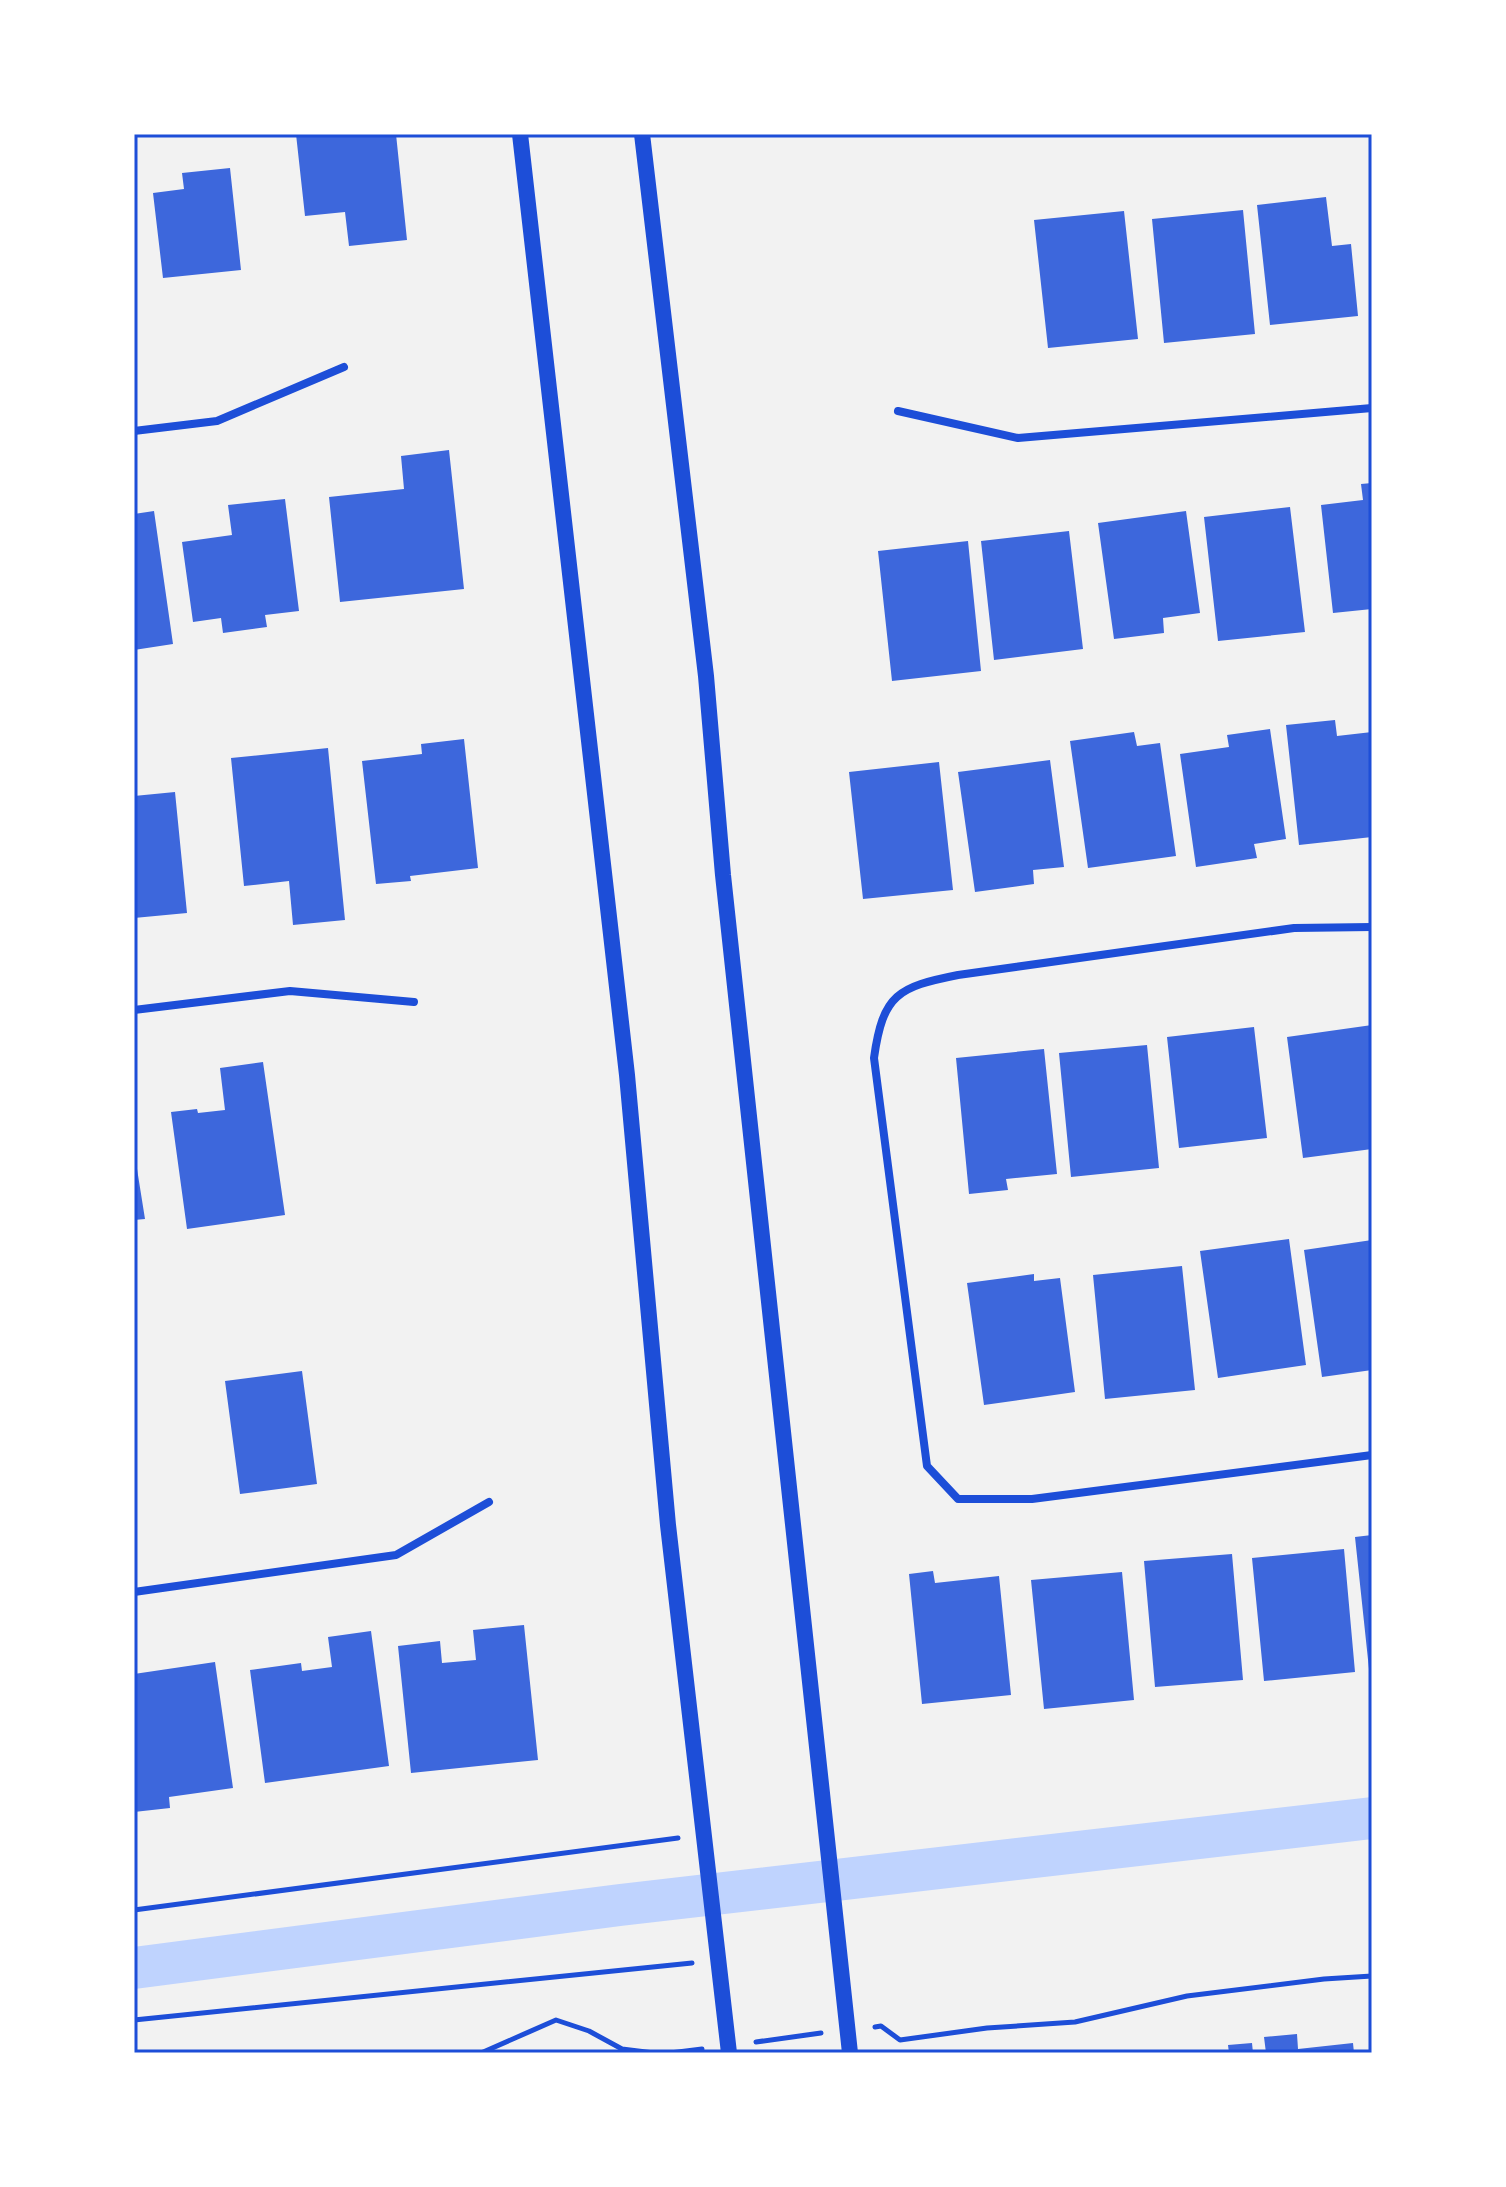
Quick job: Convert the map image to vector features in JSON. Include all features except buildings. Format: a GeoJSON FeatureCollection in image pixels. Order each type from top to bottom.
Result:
{"type":"FeatureCollection","features":[{"type":"Feature","properties":{"kind":"main road"},"geometry":{"type":"LineString","coordinates":[[520,134],[627,1075],[668,1525],[729,2049]]}},
{"type":"Feature","properties":{"kind":"main road"},"geometry":{"type":"LineString","coordinates":[[642,134],[706,676],[725,891],[850,2053]]}},
{"type":"Feature","properties":{"kind":"street"},"geometry":{"type":"LineString","coordinates":[[134,431],[217,421],[344,367]]}},
{"type":"Feature","properties":{"kind":"street"},"geometry":{"type":"LineString","coordinates":[[898,411],[1018,438],[1372,408]]}},
{"type":"Feature","properties":{"kind":"street"},"geometry":{"type":"LineString","coordinates":[[1372,927],[1294,928],[917,983],[892,999],[878,1028],[874,1058],[927,1466],[958,1499],[1032,1499],[1372,1455]]}},
{"type":"Feature","properties":{"kind":"street"},"geometry":{"type":"LineString","coordinates":[[134,1010],[290,991],[414,1002]]}},
{"type":"Feature","properties":{"kind":"street"},"geometry":{"type":"LineString","coordinates":[[134,1592],[396,1555],[489,1502]]}},
{"type":"Feature","properties":{"kind":"path"},"geometry":{"type":"LineString","coordinates":[[134,1910],[703,1835]]}},
{"type":"Feature","properties":{"kind":"path"},"geometry":{"type":"LineString","coordinates":[[134,2020],[716,1954]]}},
{"type":"Feature","properties":{"kind":"path"},"geometry":{"type":"LineString","coordinates":[[670,2053],[729,2049],[881,2026],[900,2040],[987,2028],[1075,2022],[1187,1996],[1372,1976]]}},
{"type":"Feature","properties":{"kind":"path"},"geometry":{"type":"LineString","coordinates":[[481,2053],[556,2020],[589,2031],[622,2049],[654,2053]]}},
{"type":"Feature","properties":{"kind":"waterway"},"geometry":{"type":"LineString","coordinates":[[134,1968],[620,1905],[1372,1818]]}}]}
